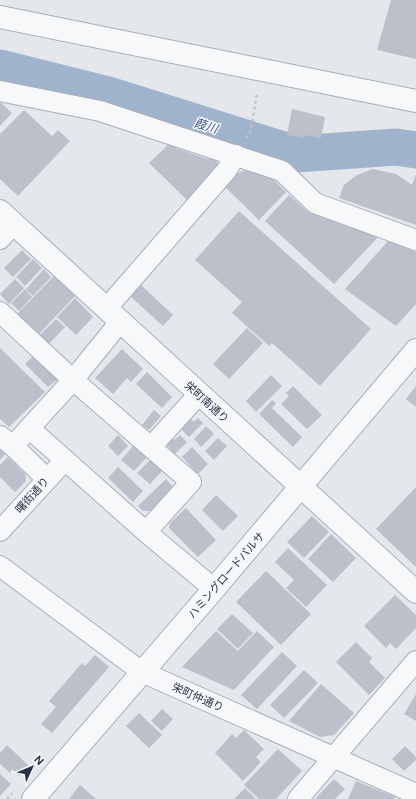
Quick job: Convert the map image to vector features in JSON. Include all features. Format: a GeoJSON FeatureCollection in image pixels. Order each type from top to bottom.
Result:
{"type":"FeatureCollection","features":[{"type":"Feature","properties":{"kind":"street"},"geometry":{"type":"LineString","coordinates":[[0,17],[416,101]]}},
{"type":"Feature","properties":{"kind":"street"},"geometry":{"type":"LineString","coordinates":[[0,91],[100,111],[282,171],[314,203],[416,240]]}},
{"type":"Feature","properties":{"kind":"street"},"geometry":{"type":"LineString","coordinates":[[46,478],[6,441],[29,428],[73,380],[113,316],[226,171],[236,155]]}},
{"type":"Feature","properties":{"kind":"street","name":"栄町南通り"},"geometry":{"type":"LineString","coordinates":[[5,224],[113,316],[416,592]]}},
{"type":"Feature","properties":{"kind":"street"},"geometry":{"type":"LineString","coordinates":[[0,312],[73,380],[191,482],[146,532]]}},
{"type":"Feature","properties":{"kind":"street","name":"ハミングロードパルサ"},"geometry":{"type":"LineString","coordinates":[[33,799],[214,589],[416,350]]}},
{"type":"Feature","properties":{"kind":"street"},"geometry":{"type":"LineString","coordinates":[[151,447],[199,394]]}},
{"type":"Feature","properties":{"kind":"street"},"geometry":{"type":"LineString","coordinates":[[29,428],[146,532],[214,589]]}},
{"type":"Feature","properties":{"kind":"street","name":"曙街通り"},"geometry":{"type":"LineString","coordinates":[[0,531],[46,478],[65,460]]}},
{"type":"Feature","properties":{"kind":"street","name":"栄町仲通り"},"geometry":{"type":"LineString","coordinates":[[0,566],[142,672],[416,794]]}},
{"type":"Feature","properties":{"kind":"street"},"geometry":{"type":"LineString","coordinates":[[298,799],[416,660]]}},
{"type":"Feature","properties":{"kind":"path"},"geometry":{"type":"LineString","coordinates":[[251,130],[257,93]]}},
{"type":"Feature","properties":{"kind":"building"},"geometry":{"type":"Polygon","coordinates":[[[391,0],[416,0],[416,59],[377,50],[391,0]]]}},
{"type":"Feature","properties":{"kind":"building"},"geometry":{"type":"Polygon","coordinates":[[[0,102],[12,113],[0,126],[0,102]]]}},
{"type":"Feature","properties":{"kind":"building"},"geometry":{"type":"Polygon","coordinates":[[[292,109],[325,117],[321,138],[305,135],[304,138],[287,135],[292,109]]]}},
{"type":"Feature","properties":{"kind":"building"},"geometry":{"type":"Polygon","coordinates":[[[24,110],[52,136],[58,130],[70,141],[18,196],[0,179],[0,134],[24,110]]]}},
{"type":"Feature","properties":{"kind":"building"},"geometry":{"type":"Polygon","coordinates":[[[173,143],[176,148],[207,159],[216,158],[218,166],[187,200],[149,163],[169,144],[173,143]]]}},
{"type":"Feature","properties":{"kind":"building"},"geometry":{"type":"Polygon","coordinates":[[[250,169],[273,179],[286,192],[259,220],[224,186],[237,173],[250,169]]]}},
{"type":"Feature","properties":{"kind":"building"},"geometry":{"type":"Polygon","coordinates":[[[373,169],[396,174],[412,185],[416,174],[416,225],[339,198],[344,185],[357,175],[373,169]]]}},
{"type":"Feature","properties":{"kind":"building"},"geometry":{"type":"Polygon","coordinates":[[[289,195],[308,212],[378,237],[334,284],[265,221],[289,195]]]}},
{"type":"Feature","properties":{"kind":"building"},"geometry":{"type":"Polygon","coordinates":[[[239,211],[371,329],[320,386],[272,343],[269,346],[232,313],[242,302],[195,260],[239,211]]]}},
{"type":"Feature","properties":{"kind":"building"},"geometry":{"type":"Polygon","coordinates":[[[389,240],[416,252],[416,304],[396,326],[345,289],[389,240]]]}},
{"type":"Feature","properties":{"kind":"building"},"geometry":{"type":"Polygon","coordinates":[[[22,250],[31,259],[13,277],[4,268],[22,250]]]}},
{"type":"Feature","properties":{"kind":"building"},"geometry":{"type":"Polygon","coordinates":[[[33,259],[42,268],[25,286],[16,277],[33,259]]]}},
{"type":"Feature","properties":{"kind":"building"},"geometry":{"type":"Polygon","coordinates":[[[44,269],[51,277],[33,296],[26,289],[44,269]]]}},
{"type":"Feature","properties":{"kind":"building"},"geometry":{"type":"Polygon","coordinates":[[[54,276],[75,296],[38,335],[17,314],[54,276]]]}},
{"type":"Feature","properties":{"kind":"building"},"geometry":{"type":"Polygon","coordinates":[[[15,279],[24,288],[9,304],[0,294],[15,279]]]}},
{"type":"Feature","properties":{"kind":"building"},"geometry":{"type":"Polygon","coordinates":[[[141,285],[173,315],[163,326],[130,296],[141,285]]]}},
{"type":"Feature","properties":{"kind":"building"},"geometry":{"type":"Polygon","coordinates":[[[25,289],[32,297],[19,311],[11,303],[25,289]]]}},
{"type":"Feature","properties":{"kind":"building"},"geometry":{"type":"Polygon","coordinates":[[[75,298],[93,317],[76,335],[57,317],[75,298]]]}},
{"type":"Feature","properties":{"kind":"building"},"geometry":{"type":"Polygon","coordinates":[[[56,319],[65,327],[49,344],[40,335],[56,319]]]}},
{"type":"Feature","properties":{"kind":"building"},"geometry":{"type":"Polygon","coordinates":[[[247,328],[263,343],[229,379],[213,364],[247,328]]]}},
{"type":"Feature","properties":{"kind":"building"},"geometry":{"type":"Polygon","coordinates":[[[0,348],[45,392],[9,427],[0,419],[0,348]]]}},
{"type":"Feature","properties":{"kind":"building"},"geometry":{"type":"Polygon","coordinates":[[[122,349],[143,369],[131,382],[127,378],[113,394],[95,378],[122,349]]]}},
{"type":"Feature","properties":{"kind":"building"},"geometry":{"type":"Polygon","coordinates":[[[37,352],[62,376],[48,387],[25,364],[37,352]]]}},
{"type":"Feature","properties":{"kind":"building"},"geometry":{"type":"Polygon","coordinates":[[[147,372],[172,397],[162,408],[136,384],[147,372]]]}},
{"type":"Feature","properties":{"kind":"building"},"geometry":{"type":"Polygon","coordinates":[[[271,375],[282,386],[256,412],[246,401],[271,375]]]}},
{"type":"Feature","properties":{"kind":"building"},"geometry":{"type":"Polygon","coordinates":[[[293,386],[322,415],[307,429],[281,404],[289,396],[286,393],[293,386]]]}},
{"type":"Feature","properties":{"kind":"building"},"geometry":{"type":"Polygon","coordinates":[[[416,386],[416,407],[406,399],[416,386]]]}},
{"type":"Feature","properties":{"kind":"building"},"geometry":{"type":"Polygon","coordinates":[[[272,400],[276,403],[272,408],[302,437],[293,447],[259,414],[272,400]]]}},
{"type":"Feature","properties":{"kind":"building"},"geometry":{"type":"Polygon","coordinates":[[[154,410],[161,416],[149,430],[142,425],[154,410]]]}},
{"type":"Feature","properties":{"kind":"building"},"geometry":{"type":"Polygon","coordinates":[[[190,418],[194,422],[198,418],[203,423],[189,437],[180,428],[190,418]]]}},
{"type":"Feature","properties":{"kind":"building"},"geometry":{"type":"Polygon","coordinates":[[[206,426],[214,434],[201,447],[194,439],[206,426]]]}},
{"type":"Feature","properties":{"kind":"building"},"geometry":{"type":"Polygon","coordinates":[[[118,435],[128,446],[118,456],[108,446],[118,435]]]}},
{"type":"Feature","properties":{"kind":"building"},"geometry":{"type":"Polygon","coordinates":[[[180,435],[187,442],[175,454],[166,444],[172,438],[174,440],[180,435]]]}},
{"type":"Feature","properties":{"kind":"building"},"geometry":{"type":"Polygon","coordinates":[[[218,438],[227,446],[214,460],[205,451],[218,438]]]}},
{"type":"Feature","properties":{"kind":"building"},"geometry":{"type":"Polygon","coordinates":[[[0,444],[8,451],[0,460],[0,444]]]}},
{"type":"Feature","properties":{"kind":"building"},"geometry":{"type":"Polygon","coordinates":[[[134,445],[148,456],[134,471],[121,460],[134,445]]]}},
{"type":"Feature","properties":{"kind":"building"},"geometry":{"type":"Polygon","coordinates":[[[192,447],[208,464],[198,474],[182,457],[192,447]]]}},
{"type":"Feature","properties":{"kind":"building"},"geometry":{"type":"Polygon","coordinates":[[[8,457],[25,474],[26,481],[15,492],[0,477],[0,465],[8,457]]]}},
{"type":"Feature","properties":{"kind":"building"},"geometry":{"type":"Polygon","coordinates":[[[152,458],[164,469],[150,484],[137,473],[152,458]]]}},
{"type":"Feature","properties":{"kind":"building"},"geometry":{"type":"Polygon","coordinates":[[[118,467],[143,491],[133,502],[108,478],[118,467]]]}},
{"type":"Feature","properties":{"kind":"building"},"geometry":{"type":"Polygon","coordinates":[[[166,479],[174,488],[150,511],[143,511],[138,506],[166,479]]]}},
{"type":"Feature","properties":{"kind":"building"},"geometry":{"type":"Polygon","coordinates":[[[416,487],[416,567],[376,529],[416,487]]]}},
{"type":"Feature","properties":{"kind":"building"},"geometry":{"type":"Polygon","coordinates":[[[216,495],[238,516],[223,531],[202,510],[216,495]]]}},
{"type":"Feature","properties":{"kind":"building"},"geometry":{"type":"Polygon","coordinates":[[[186,508],[216,540],[198,557],[169,528],[170,523],[186,508]]]}},
{"type":"Feature","properties":{"kind":"building"},"geometry":{"type":"Polygon","coordinates":[[[312,516],[329,532],[304,558],[287,542],[312,516]]]}},
{"type":"Feature","properties":{"kind":"building"},"geometry":{"type":"Polygon","coordinates":[[[331,534],[356,558],[333,582],[308,559],[331,534]]]}},
{"type":"Feature","properties":{"kind":"building"},"geometry":{"type":"Polygon","coordinates":[[[288,548],[327,585],[306,607],[286,588],[294,580],[275,562],[288,548]]]}},
{"type":"Feature","properties":{"kind":"building"},"geometry":{"type":"Polygon","coordinates":[[[266,571],[311,614],[281,645],[236,602],[266,571]]]}},
{"type":"Feature","properties":{"kind":"building"},"geometry":{"type":"Polygon","coordinates":[[[395,595],[416,615],[416,628],[396,649],[390,643],[386,648],[364,626],[395,595]]]}},
{"type":"Feature","properties":{"kind":"building"},"geometry":{"type":"Polygon","coordinates":[[[232,614],[253,633],[238,649],[217,629],[232,614]]]}},
{"type":"Feature","properties":{"kind":"building"},"geometry":{"type":"Polygon","coordinates":[[[216,631],[238,651],[257,631],[274,647],[234,690],[182,667],[216,631]]]}},
{"type":"Feature","properties":{"kind":"building"},"geometry":{"type":"Polygon","coordinates":[[[356,642],[372,658],[369,662],[385,678],[369,695],[336,662],[356,642]]]}},
{"type":"Feature","properties":{"kind":"building"},"geometry":{"type":"Polygon","coordinates":[[[282,652],[297,666],[257,709],[241,695],[282,652]]]}},
{"type":"Feature","properties":{"kind":"building"},"geometry":{"type":"Polygon","coordinates":[[[95,655],[109,667],[52,733],[41,724],[56,707],[49,701],[82,663],[85,666],[95,655]]]}},
{"type":"Feature","properties":{"kind":"building"},"geometry":{"type":"Polygon","coordinates":[[[304,670],[318,683],[284,718],[270,705],[304,670]]]}},
{"type":"Feature","properties":{"kind":"building"},"geometry":{"type":"Polygon","coordinates":[[[321,684],[354,713],[334,735],[320,737],[289,721],[321,684]]]}},
{"type":"Feature","properties":{"kind":"building"},"geometry":{"type":"Polygon","coordinates":[[[416,694],[416,721],[404,714],[416,694]]]}},
{"type":"Feature","properties":{"kind":"building"},"geometry":{"type":"Polygon","coordinates":[[[162,709],[173,719],[162,731],[151,721],[162,709]]]}},
{"type":"Feature","properties":{"kind":"building"},"geometry":{"type":"Polygon","coordinates":[[[139,713],[162,735],[149,748],[126,726],[139,713]]]}},
{"type":"Feature","properties":{"kind":"building"},"geometry":{"type":"Polygon","coordinates":[[[244,730],[264,749],[256,757],[261,762],[243,781],[215,753],[232,734],[236,738],[244,730]]]}},
{"type":"Feature","properties":{"kind":"building"},"geometry":{"type":"Polygon","coordinates":[[[7,745],[29,766],[19,776],[12,769],[10,773],[0,764],[0,753],[7,745]]]}},
{"type":"Feature","properties":{"kind":"building"},"geometry":{"type":"Polygon","coordinates":[[[405,746],[416,757],[416,760],[404,771],[392,759],[405,746]]]}},
{"type":"Feature","properties":{"kind":"building"},"geometry":{"type":"Polygon","coordinates":[[[278,749],[302,771],[276,799],[259,799],[244,785],[278,749]]]}},
{"type":"Feature","properties":{"kind":"building"},"geometry":{"type":"Polygon","coordinates":[[[0,774],[11,784],[0,796],[0,774]]]}},
{"type":"Feature","properties":{"kind":"building"},"geometry":{"type":"Polygon","coordinates":[[[334,779],[345,789],[335,799],[315,799],[334,779]]]}},
{"type":"Feature","properties":{"kind":"building"},"geometry":{"type":"Polygon","coordinates":[[[356,781],[395,797],[394,799],[348,799],[356,781]]]}},
{"type":"Feature","properties":{"kind":"building"},"geometry":{"type":"Polygon","coordinates":[[[80,785],[96,799],[69,799],[80,785]]]}},
{"type":"Feature","properties":{"kind":"building"},"geometry":{"type":"Polygon","coordinates":[[[245,788],[256,799],[234,799],[245,788]]]}},
{"type":"Feature","properties":{"kind":"waterway","name":"葭川"},"geometry":{"type":"LineString","coordinates":[[0,68],[108,95],[296,154],[396,147],[416,150]]}}]}
